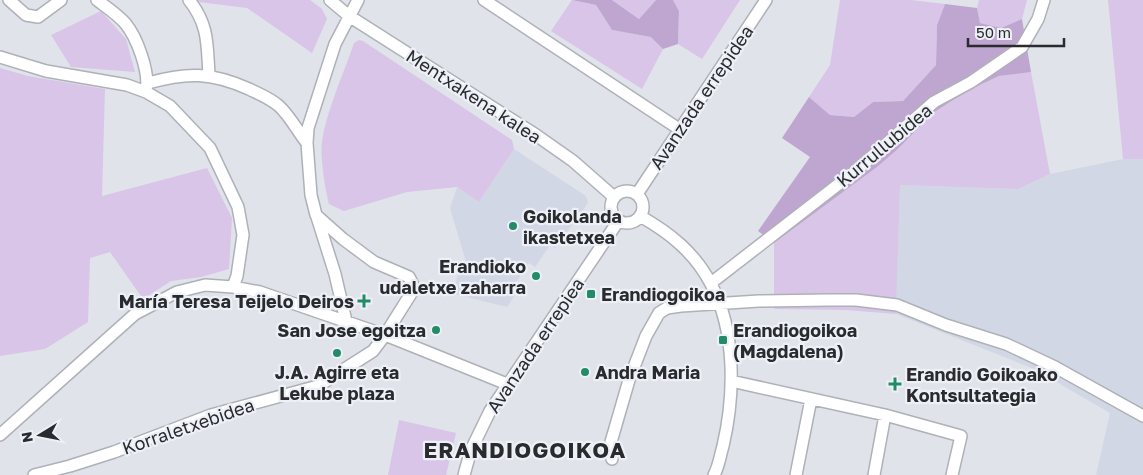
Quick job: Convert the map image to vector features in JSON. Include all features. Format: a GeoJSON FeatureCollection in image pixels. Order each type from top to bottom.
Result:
{"type":"FeatureCollection","features":[{"type":"Feature","properties":{"kind":"street"},"geometry":{"type":"LineString","coordinates":[[9,0],[26,16],[38,18],[61,0]]}},
{"type":"Feature","properties":{"kind":"street"},"geometry":{"type":"LineString","coordinates":[[98,0],[126,24],[137,44],[146,69],[147,88]]}},
{"type":"Feature","properties":{"kind":"street"},"geometry":{"type":"LineString","coordinates":[[189,0],[198,12],[204,25],[209,75]]}},
{"type":"Feature","properties":{"kind":"street","name":"Mentxakena kalea"},"geometry":{"type":"LineString","coordinates":[[330,0],[349,16],[536,135],[573,161],[614,197]]}},
{"type":"Feature","properties":{"kind":"street"},"geometry":{"type":"LineString","coordinates":[[346,321],[335,274],[311,194],[307,143],[308,128],[335,44],[358,0]]}},
{"type":"Feature","properties":{"kind":"street"},"geometry":{"type":"LineString","coordinates":[[484,0],[679,129]]}},
{"type":"Feature","properties":{"kind":"street","name":"Avanzada errepidea"},"geometry":{"type":"LineString","coordinates":[[637,194],[766,0]]}},
{"type":"Feature","properties":{"kind":"street","name":"Kurrullubidea"},"geometry":{"type":"LineString","coordinates":[[711,283],[853,173],[934,102],[970,82],[1022,47],[1038,19],[1044,0]]}},
{"type":"Feature","properties":{"kind":"street"},"geometry":{"type":"LineString","coordinates":[[0,57],[46,71],[147,88],[170,106],[210,148],[238,207],[243,235],[236,276],[232,287]]}},
{"type":"Feature","properties":{"kind":"street"},"geometry":{"type":"LineString","coordinates":[[147,88],[172,76],[209,75],[230,81],[265,96],[280,107],[307,143]]}},
{"type":"Feature","properties":{"kind":"street"},"geometry":{"type":"LineString","coordinates":[[627,190],[637,194],[642,201],[643,211],[640,216],[633,222],[623,222],[615,217],[611,207],[614,197],[627,190]]}},
{"type":"Feature","properties":{"kind":"street","name":"Korraletxebidea"},"geometry":{"type":"LineString","coordinates":[[34,475],[114,452],[211,415],[318,386],[373,351],[412,292],[412,283],[409,278],[374,262],[343,239],[316,215]]}},
{"type":"Feature","properties":{"kind":"street"},"geometry":{"type":"LineString","coordinates":[[640,216],[671,235],[688,251],[711,283],[720,304],[726,327],[732,381],[728,422],[718,468],[714,475]]}},
{"type":"Feature","properties":{"kind":"street","name":"Avanzada errepiea"},"geometry":{"type":"LineString","coordinates":[[464,475],[470,450],[482,425],[507,384],[619,220]]}},
{"type":"Feature","properties":{"kind":"street"},"geometry":{"type":"LineString","coordinates":[[0,435],[135,314],[177,292],[205,285],[260,292],[385,335],[507,384]]}},
{"type":"Feature","properties":{"kind":"street"},"geometry":{"type":"LineString","coordinates":[[612,459],[611,442],[629,380],[646,336],[659,313],[667,308],[828,300],[856,300],[897,305],[946,325],[1006,344],[1055,367],[1143,416]]}},
{"type":"Feature","properties":{"kind":"street"},"geometry":{"type":"LineString","coordinates":[[732,381],[885,415],[961,436],[952,475]]}},
{"type":"Feature","properties":{"kind":"street"},"geometry":{"type":"LineString","coordinates":[[796,475],[811,399]]}},
{"type":"Feature","properties":{"kind":"street"},"geometry":{"type":"LineString","coordinates":[[874,475],[885,415]]}},
{"type":"Feature","properties":{"kind":"shaded area"},"geometry":{"type":"Polygon","coordinates":[[[197,0],[310,0],[322,9],[327,19],[312,53],[247,8],[199,2],[197,0]]]}},
{"type":"Feature","properties":{"kind":"shaded area"},"geometry":{"type":"Polygon","coordinates":[[[572,0],[596,5],[612,30],[652,37],[663,49],[642,89],[551,31],[572,0]]]}},
{"type":"Feature","properties":{"kind":"shaded area"},"geometry":{"type":"Polygon","coordinates":[[[572,0],[612,0],[639,19],[656,0],[673,0],[679,11],[678,44],[663,49],[651,37],[612,30],[596,5],[572,0]]]}},
{"type":"Feature","properties":{"kind":"shaded area"},"geometry":{"type":"Polygon","coordinates":[[[612,0],[656,0],[639,19],[612,0]]]}},
{"type":"Feature","properties":{"kind":"shaded area"},"geometry":{"type":"Polygon","coordinates":[[[673,0],[740,0],[702,59],[678,44],[679,11],[673,0]]]}},
{"type":"Feature","properties":{"kind":"shaded area"},"geometry":{"type":"Polygon","coordinates":[[[840,0],[911,0],[945,4],[937,25],[936,65],[903,101],[873,102],[854,117],[830,115],[809,97],[830,65],[840,0]]]}},
{"type":"Feature","properties":{"kind":"shaded area"},"geometry":{"type":"Polygon","coordinates":[[[979,0],[1027,0],[1022,19],[1001,28],[980,23],[977,8],[979,0]]]}},
{"type":"Feature","properties":{"kind":"shaded area"},"geometry":{"type":"Polygon","coordinates":[[[1108,0],[1143,0],[1143,159],[1123,159],[1108,0]]]}},
{"type":"Feature","properties":{"kind":"shaded area"},"geometry":{"type":"Polygon","coordinates":[[[945,4],[977,8],[980,23],[1001,28],[1022,19],[1031,72],[999,76],[967,91],[933,113],[899,148],[877,167],[774,243],[758,231],[810,157],[782,138],[809,97],[830,115],[854,117],[873,102],[903,101],[936,65],[937,25],[945,4]]]}},
{"type":"Feature","properties":{"kind":"shaded area"},"geometry":{"type":"Polygon","coordinates":[[[101,11],[126,39],[135,72],[71,67],[51,35],[101,11]]]}},
{"type":"Feature","properties":{"kind":"shaded area"},"geometry":{"type":"Polygon","coordinates":[[[359,40],[512,140],[514,149],[479,202],[457,187],[407,192],[344,211],[329,204],[324,182],[322,156],[324,130],[331,105],[354,43],[359,40]]]}},
{"type":"Feature","properties":{"kind":"shaded area"},"geometry":{"type":"Polygon","coordinates":[[[0,68],[28,76],[105,89],[102,196],[207,168],[232,218],[229,269],[201,277],[171,281],[143,299],[110,252],[90,258],[88,322],[45,349],[0,356],[0,68]]]}},
{"type":"Feature","properties":{"kind":"shaded area"},"geometry":{"type":"Polygon","coordinates":[[[1031,72],[1050,174],[1018,189],[900,185],[896,314],[846,310],[774,309],[774,243],[877,167],[899,148],[933,113],[967,91],[999,76],[1031,72]]]}},
{"type":"Feature","properties":{"kind":"shaded area","name":"Goikolanda ikastetxea"},"geometry":{"type":"Polygon","coordinates":[[[514,149],[586,196],[588,203],[555,248],[550,245],[535,267],[529,263],[514,285],[519,289],[507,307],[454,294],[457,277],[466,262],[450,208],[457,187],[479,202],[514,149]]]}},
{"type":"Feature","properties":{"kind":"shaded area"},"geometry":{"type":"Polygon","coordinates":[[[1123,159],[1143,159],[1143,475],[1096,475],[1110,413],[1034,369],[896,314],[900,185],[1018,189],[1050,174],[1123,159]]]}},
{"type":"Feature","properties":{"kind":"shaded area"},"geometry":{"type":"Polygon","coordinates":[[[399,420],[456,433],[446,475],[388,475],[399,420]]]}},
{"type":"Feature","properties":{"kind":"place","name":"Goikolanda ikastetxea"},"geometry":{"type":"Point","coordinates":[513,226]}},
{"type":"Feature","properties":{"kind":"place","name":"Erandioko udaletxe zaharra"},"geometry":{"type":"Point","coordinates":[536,276]}},
{"type":"Feature","properties":{"kind":"place","name":"Erandiogoikoa"},"geometry":{"type":"Point","coordinates":[591,294]}},
{"type":"Feature","properties":{"kind":"place","name":"María Teresa Teijelo Deiros"},"geometry":{"type":"Point","coordinates":[364,301]}},
{"type":"Feature","properties":{"kind":"place","name":"San Jose egoitza"},"geometry":{"type":"Point","coordinates":[436,330]}},
{"type":"Feature","properties":{"kind":"place","name":"Erandiogoikoa (Magdalena)"},"geometry":{"type":"Point","coordinates":[723,340]}},
{"type":"Feature","properties":{"kind":"place","name":"J.A. Agirre eta Lekube plaza"},"geometry":{"type":"Point","coordinates":[337,353]}},
{"type":"Feature","properties":{"kind":"place","name":"Andra Maria"},"geometry":{"type":"Point","coordinates":[585,372]}},
{"type":"Feature","properties":{"kind":"place","name":"Erandio Goikoako Kontsultategia"},"geometry":{"type":"Point","coordinates":[895,384]}},
{"type":"Feature","properties":{"kind":"district","name":"ERANDIOGOIKOA"},"geometry":{"type":"Point","coordinates":[525,449]}}]}
